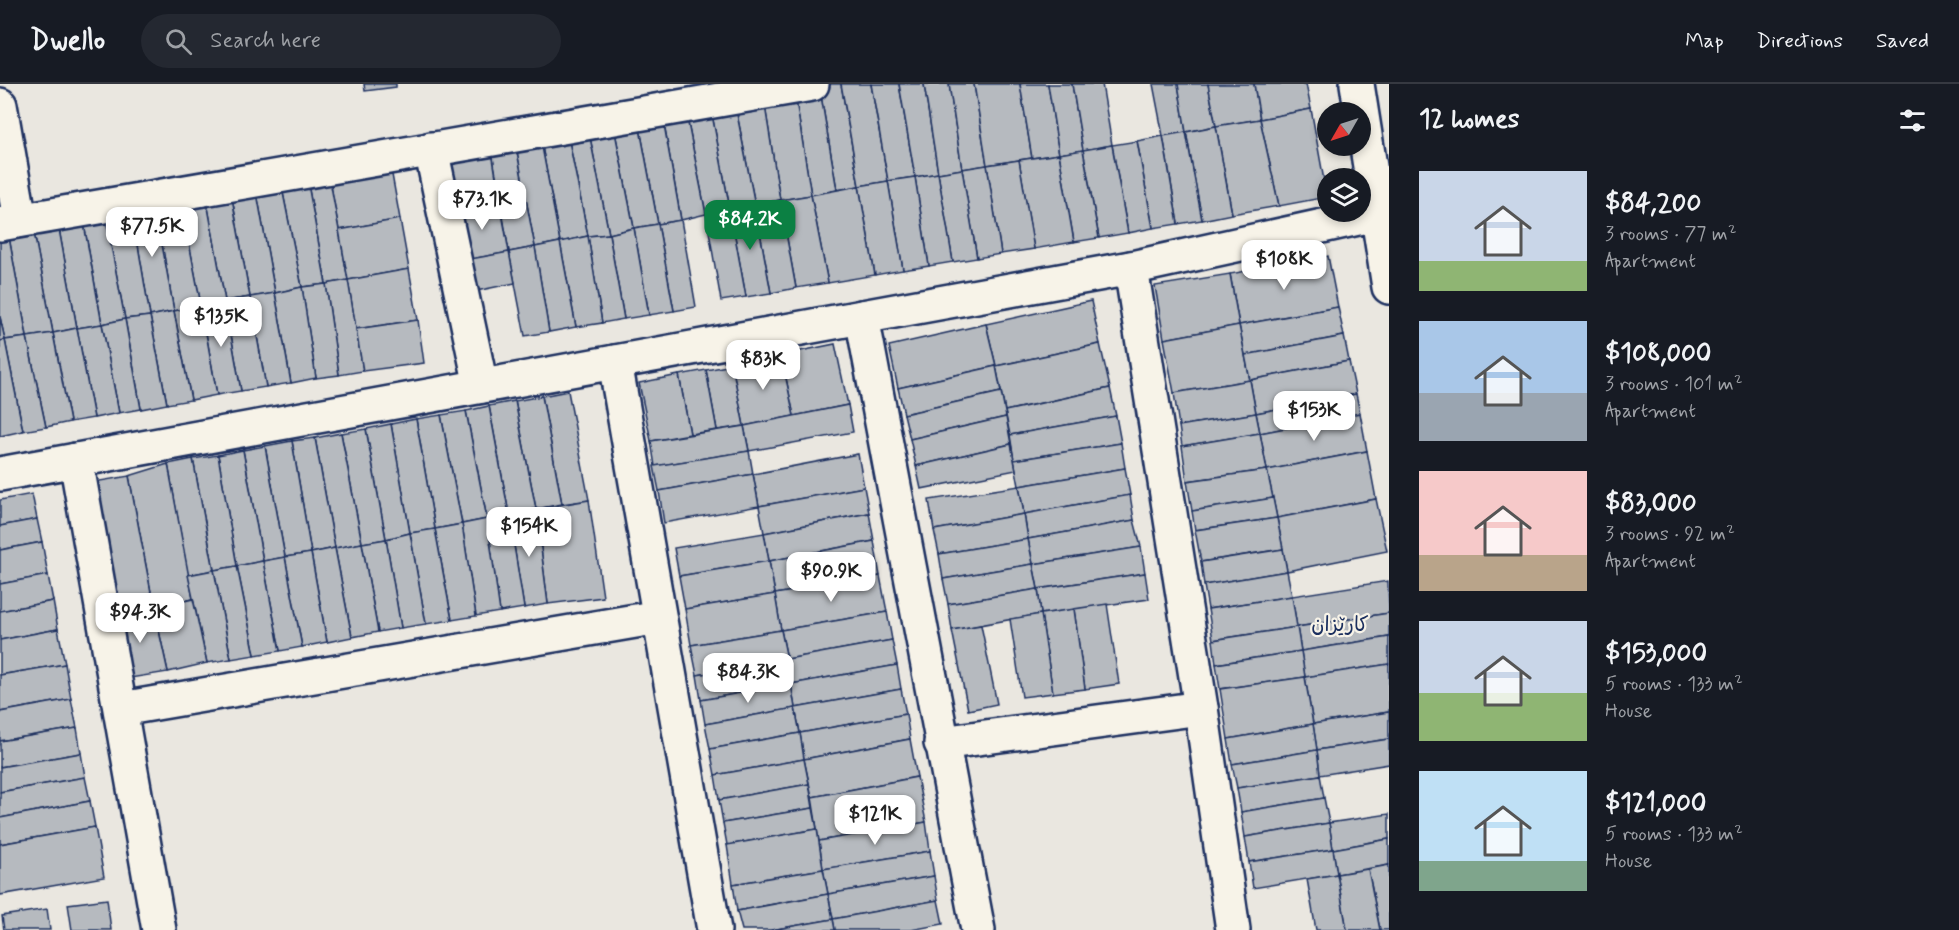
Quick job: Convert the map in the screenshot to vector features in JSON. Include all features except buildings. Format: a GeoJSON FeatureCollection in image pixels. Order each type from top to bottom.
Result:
{"type":"FeatureCollection","features":[{"type":"Feature","properties":{"kind":"street"},"geometry":{"type":"LineString","coordinates":[[0,105],[10,222],[774,87],[812,84]]}},
{"type":"Feature","properties":{"kind":"street"},"geometry":{"type":"LineString","coordinates":[[1357,84],[1389,288]]}},
{"type":"Feature","properties":{"kind":"street"},"geometry":{"type":"LineString","coordinates":[[430,149],[481,386]]}},
{"type":"Feature","properties":{"kind":"street"},"geometry":{"type":"LineString","coordinates":[[0,474],[1131,268],[1377,214]]}},
{"type":"Feature","properties":{"kind":"street"},"geometry":{"type":"LineString","coordinates":[[1131,268],[1201,708],[1233,930]]}},
{"type":"Feature","properties":{"kind":"street"},"geometry":{"type":"LineString","coordinates":[[862,317],[978,930]]}},
{"type":"Feature","properties":{"kind":"street"},"geometry":{"type":"LineString","coordinates":[[615,362],[714,930]]}},
{"type":"Feature","properties":{"kind":"street"},"geometry":{"type":"LineString","coordinates":[[76,460],[159,930]]}},
{"type":"Feature","properties":{"kind":"street"},"geometry":{"type":"LineString","coordinates":[[121,709],[659,617]]}},
{"type":"Feature","properties":{"kind":"street"},"geometry":{"type":"LineString","coordinates":[[941,743],[1201,708]]}},
{"type":"Feature","properties":{"kind":"district","name":"کارێزان"},"geometry":{"type":"Point","coordinates":[1340,624]}}]}
